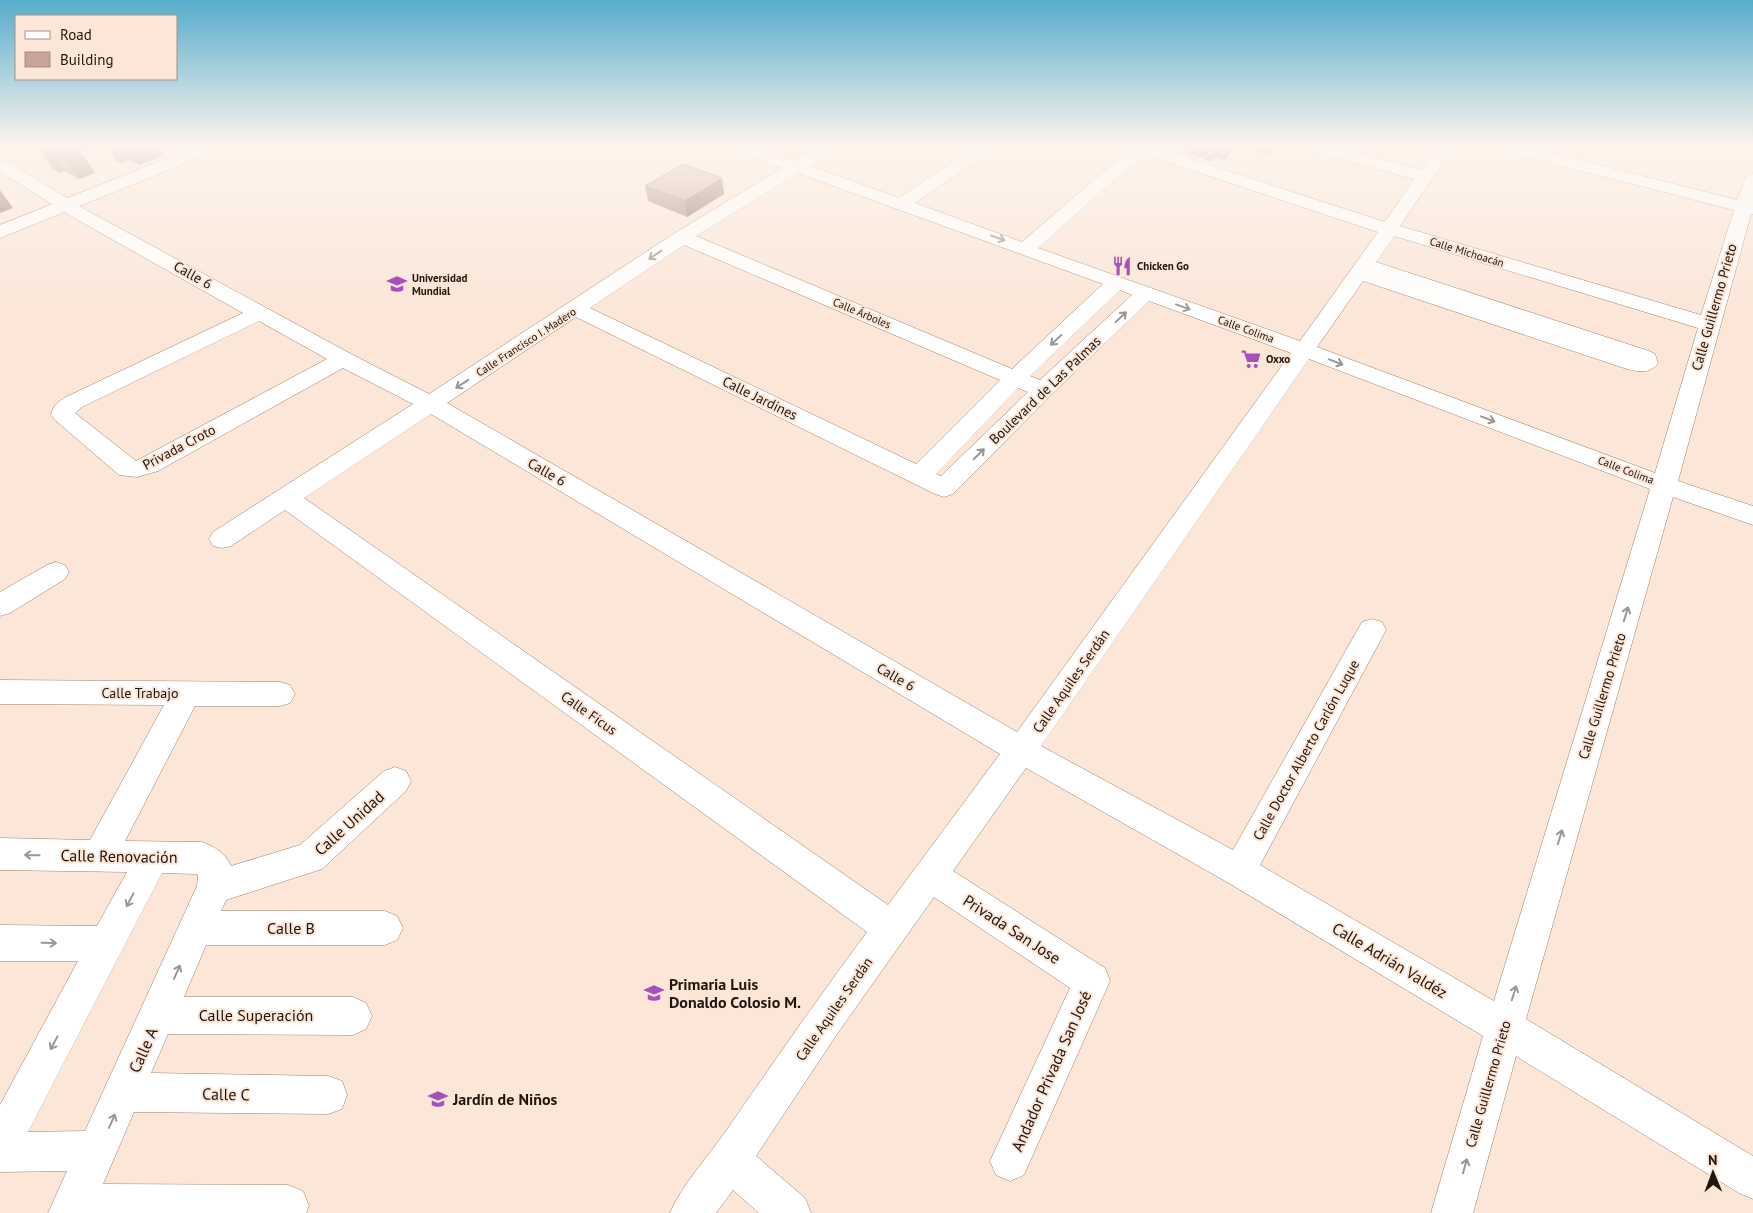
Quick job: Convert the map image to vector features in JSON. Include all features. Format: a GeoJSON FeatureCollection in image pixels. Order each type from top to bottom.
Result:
{"type":"FeatureCollection","features":[{"type":"Feature","properties":{"kind":"street","name":"Calle 6"},"geometry":{"type":"LineString","coordinates":[[62,203],[343,359],[431,404],[1022,750]]}},
{"type":"Feature","properties":{"kind":"street"},"geometry":{"type":"LineString","coordinates":[[0,232],[72,203]]}},
{"type":"Feature","properties":{"kind":"street","name":"Calle Francisco I. Madero"},"geometry":{"type":"LineString","coordinates":[[222,539],[431,404],[682,237],[738,203]]}},
{"type":"Feature","properties":{"kind":"street","name":"Calle Colima"},"geometry":{"type":"LineString","coordinates":[[898,203],[1304,350],[1664,485],[1753,516]]}},
{"type":"Feature","properties":{"kind":"street"},"geometry":{"type":"LineString","coordinates":[[1026,248],[1078,203]]}},
{"type":"Feature","properties":{"kind":"street","name":"Calle Michoacán"},"geometry":{"type":"LineString","coordinates":[[1309,203],[1389,229],[1708,324]]}},
{"type":"Feature","properties":{"kind":"street","name":"Calle Aquiles Serdán"},"geometry":{"type":"LineString","coordinates":[[691,1213],[730,1160],[824,1021],[1022,750],[1407,203]]}},
{"type":"Feature","properties":{"kind":"street"},"geometry":{"type":"LineString","coordinates":[[1727,203],[1748,208]]}},
{"type":"Feature","properties":{"kind":"street","name":"Calle Guillermo Prieto"},"geometry":{"type":"LineString","coordinates":[[1452,1213],[1503,1027],[1664,485],[1708,324],[1748,208]]}},
{"type":"Feature","properties":{"kind":"street","name":"Calle Árboles"},"geometry":{"type":"LineString","coordinates":[[682,237],[1043,390]]}},
{"type":"Feature","properties":{"kind":"street"},"geometry":{"type":"LineString","coordinates":[[1361,269],[1556,332]]}},
{"type":"Feature","properties":{"kind":"street","name":"Boulevard de Las Palmas"},"geometry":{"type":"LineString","coordinates":[[919,476],[1015,378],[1117,282]]}},
{"type":"Feature","properties":{"kind":"street","name":"Boulevard de Las Palmas"},"geometry":{"type":"LineString","coordinates":[[944,488],[1043,390],[1146,293]]}},
{"type":"Feature","properties":{"kind":"street","name":"Calle Jardines"},"geometry":{"type":"LineString","coordinates":[[575,309],[944,488]]}},
{"type":"Feature","properties":{"kind":"street","name":"Privada Croto"},"geometry":{"type":"LineString","coordinates":[[261,312],[74,402],[64,409],[62,416],[128,468],[137,469],[148,465],[343,359]]}},
{"type":"Feature","properties":{"kind":"street","name":"Calle Ficus"},"geometry":{"type":"LineString","coordinates":[[286,498],[891,928]]}},
{"type":"Feature","properties":{"kind":"street"},"geometry":{"type":"LineString","coordinates":[[0,606],[56,572]]}},
{"type":"Feature","properties":{"kind":"street","name":"Calle Doctor Alberto Carlón Luque"},"geometry":{"type":"LineString","coordinates":[[1239,871],[1372,630]]}},
{"type":"Feature","properties":{"kind":"street","name":"Calle Trabajo"},"geometry":{"type":"LineString","coordinates":[[0,692],[280,694]]}},
{"type":"Feature","properties":{"kind":"street"},"geometry":{"type":"LineString","coordinates":[[99,856],[186,694]]}},
{"type":"Feature","properties":{"kind":"street","name":"Calle Adrián Valdéz"},"geometry":{"type":"LineString","coordinates":[[1022,750],[1239,871],[1503,1027],[1753,1179]]}},
{"type":"Feature","properties":{"kind":"street","name":"Calle Unidad"},"geometry":{"type":"LineString","coordinates":[[214,887],[310,858],[395,781]]}},
{"type":"Feature","properties":{"kind":"street","name":"Calle Renovación"},"geometry":{"type":"LineString","coordinates":[[0,854],[202,858],[215,868],[214,887]]}},
{"type":"Feature","properties":{"kind":"street"},"geometry":{"type":"LineString","coordinates":[[0,1145],[153,857]]}},
{"type":"Feature","properties":{"kind":"street","name":"Privada San Jose"},"geometry":{"type":"LineString","coordinates":[[931,876],[1092,981]]}},
{"type":"Feature","properties":{"kind":"street","name":"Calle A"},"geometry":{"type":"LineString","coordinates":[[71,1208],[214,887]]}},
{"type":"Feature","properties":{"kind":"street","name":"Calle B"},"geometry":{"type":"LineString","coordinates":[[196,928],[385,928]]}},
{"type":"Feature","properties":{"kind":"street"},"geometry":{"type":"LineString","coordinates":[[0,943],[106,944]]}},
{"type":"Feature","properties":{"kind":"street","name":"Andador Privada San José"},"geometry":{"type":"LineString","coordinates":[[1010,1161],[1092,981]]}},
{"type":"Feature","properties":{"kind":"street","name":"Calle Superación"},"geometry":{"type":"LineString","coordinates":[[158,1015],[353,1016]]}},
{"type":"Feature","properties":{"kind":"street","name":"Calle C"},"geometry":{"type":"LineString","coordinates":[[124,1092],[328,1095]]}},
{"type":"Feature","properties":{"kind":"street"},"geometry":{"type":"LineString","coordinates":[[0,1152],[98,1151]]}},
{"type":"Feature","properties":{"kind":"street"},"geometry":{"type":"LineString","coordinates":[[730,1160],[790,1213]]}},
{"type":"Feature","properties":{"kind":"street"},"geometry":{"type":"LineString","coordinates":[[71,1208],[288,1206]]}},
{"type":"Feature","properties":{"kind":"place","name":"Chicken Go"},"geometry":{"type":"Point","coordinates":[1122,266]}},
{"type":"Feature","properties":{"kind":"place","name":"Universidad Mundial"},"geometry":{"type":"Point","coordinates":[397,284]}},
{"type":"Feature","properties":{"kind":"place","name":"Oxxo"},"geometry":{"type":"Point","coordinates":[1251,359]}},
{"type":"Feature","properties":{"kind":"place","name":"Primaria Luis Donaldo Colosio M."},"geometry":{"type":"Point","coordinates":[654,993]}},
{"type":"Feature","properties":{"kind":"place","name":"Jardín de Niños"},"geometry":{"type":"Point","coordinates":[438,1099]}}]}
